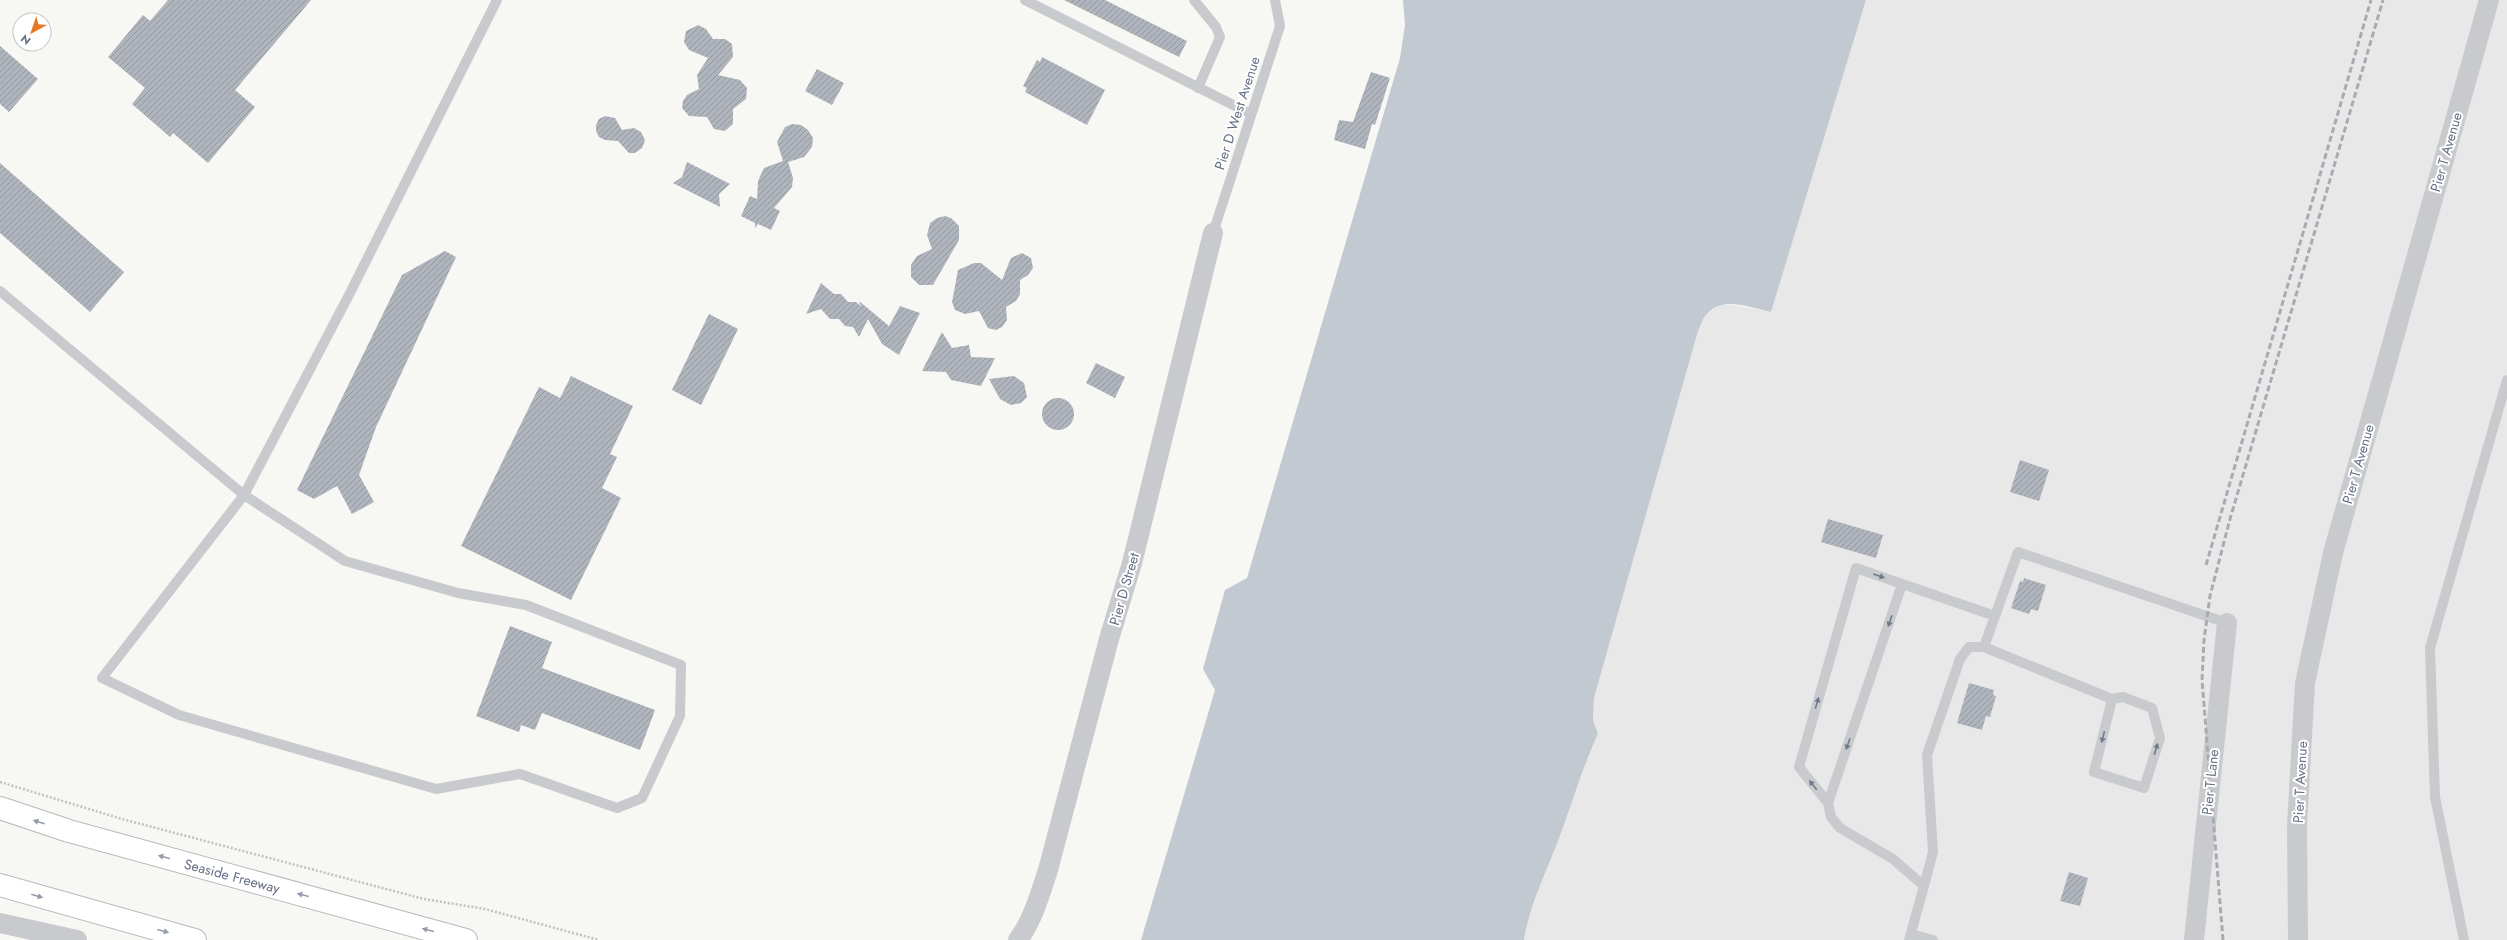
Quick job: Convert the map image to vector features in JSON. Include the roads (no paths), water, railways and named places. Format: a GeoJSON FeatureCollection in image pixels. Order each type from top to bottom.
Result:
{"type":"FeatureCollection","features":[{"type":"Feature","properties":{"kind":"highway","name":"Seaside Freeway"},"geometry":{"type":"LineString","coordinates":[[0,808],[69,831],[466,940]]}},
{"type":"Feature","properties":{"kind":"highway"},"geometry":{"type":"LineString","coordinates":[[0,885],[195,940]]}},
{"type":"Feature","properties":{"kind":"street","name":"Pier T Avenue"},"geometry":{"type":"LineString","coordinates":[[2298,940],[2297,826],[2305,683],[2333,553],[2489,0]]}},
{"type":"Feature","properties":{"kind":"street","name":"Pier D Street"},"geometry":{"type":"LineString","coordinates":[[1018,940],[1024,932],[1037,902],[1048,870],[1109,639],[1132,563],[1213,233]]}},
{"type":"Feature","properties":{"kind":"street","name":"Pier T Lane"},"geometry":{"type":"LineString","coordinates":[[2194,940],[2227,624]]}},
{"type":"Feature","properties":{"kind":"street"},"geometry":{"type":"LineString","coordinates":[[0,923],[77,940]]}},
{"type":"Feature","properties":{"kind":"lane"},"geometry":{"type":"LineString","coordinates":[[0,291],[244,495],[344,561],[458,593],[526,605],[681,665],[680,716],[642,798],[618,808],[520,774],[436,789],[179,715],[102,678],[244,495],[350,293],[498,0]]}},
{"type":"Feature","properties":{"kind":"lane"},"geometry":{"type":"LineString","coordinates":[[1025,0],[1251,114]]}},
{"type":"Feature","properties":{"kind":"lane"},"geometry":{"type":"LineString","coordinates":[[1194,0],[1216,27],[1220,37],[1198,88]]}},
{"type":"Feature","properties":{"kind":"lane","name":"Pier D West Avenue"},"geometry":{"type":"LineString","coordinates":[[1213,233],[1280,26],[1275,0]]}},
{"type":"Feature","properties":{"kind":"lane"},"geometry":{"type":"LineString","coordinates":[[2464,940],[2435,797],[2430,648],[2507,380]]}},
{"type":"Feature","properties":{"kind":"lane"},"geometry":{"type":"LineString","coordinates":[[1984,647],[2018,552],[2227,624]]}},
{"type":"Feature","properties":{"kind":"lane"},"geometry":{"type":"LineString","coordinates":[[1924,886],[1894,859],[1840,828],[1831,817],[1828,803],[1799,767],[1856,568],[1995,616]]}},
{"type":"Feature","properties":{"kind":"lane"},"geometry":{"type":"LineString","coordinates":[[1828,803],[1902,584]]}},
{"type":"Feature","properties":{"kind":"lane"},"geometry":{"type":"LineString","coordinates":[[1933,940],[1910,937],[1934,852],[1926,755],[1960,659],[1968,646],[1984,647],[2112,700],[2123,697],[2152,708],[2160,738],[2144,788],[2094,772],[2112,700]]}},
{"type":"Feature","properties":{"kind":"railway"},"geometry":{"type":"LineString","coordinates":[[2206,565],[2371,0]]}},
{"type":"Feature","properties":{"kind":"railway"},"geometry":{"type":"LineString","coordinates":[[2223,940],[2202,680],[2204,640],[2210,596],[2230,519],[2383,0]]}}]}
